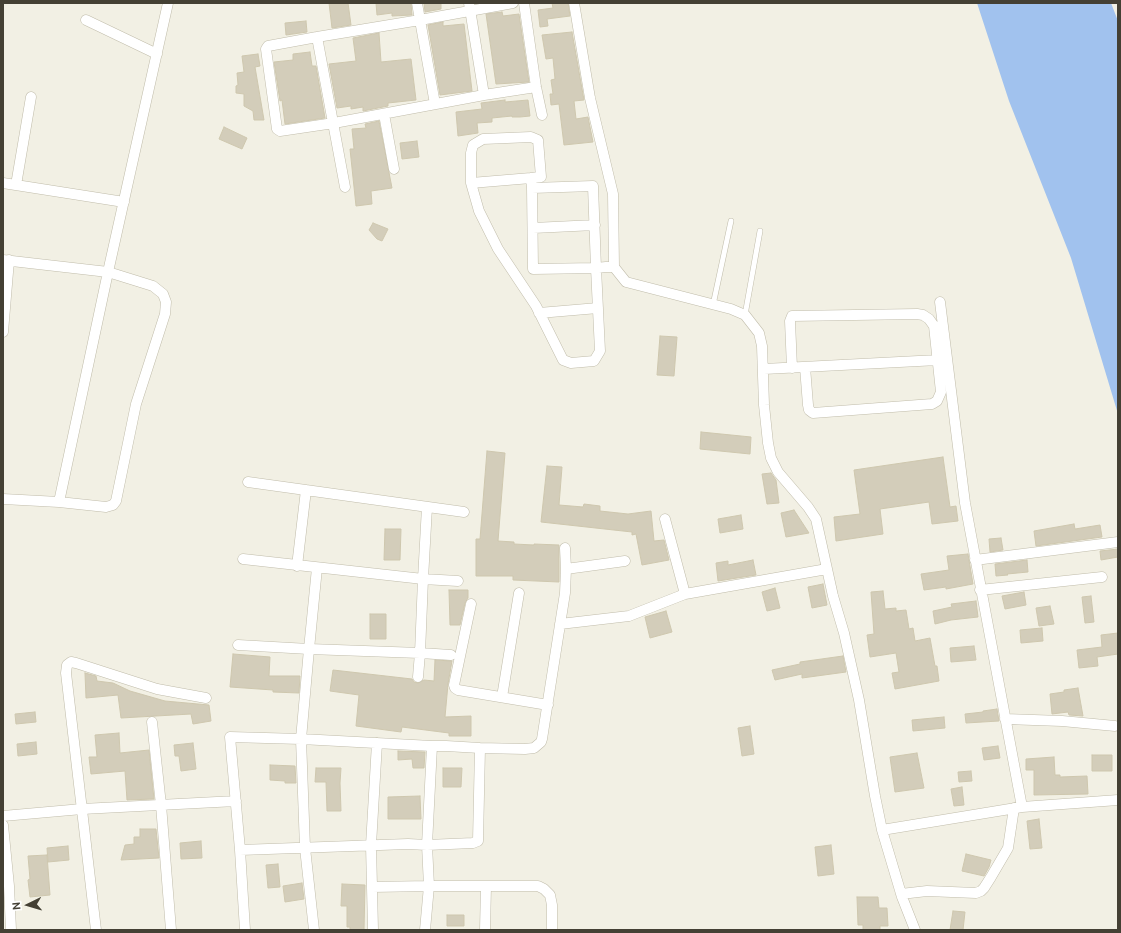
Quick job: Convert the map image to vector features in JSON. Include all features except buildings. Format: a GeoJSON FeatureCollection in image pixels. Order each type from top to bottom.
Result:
{"type":"FeatureCollection","features":[{"type":"Feature","properties":{"kind":"street"},"geometry":{"type":"LineString","coordinates":[[59,502],[108,272],[168,3]]}},
{"type":"Feature","properties":{"kind":"street"},"geometry":{"type":"LineString","coordinates":[[417,3],[435,104]]}},
{"type":"Feature","properties":{"kind":"street"},"geometry":{"type":"LineString","coordinates":[[513,3],[470,7],[420,20],[267,47],[266,50],[278,129],[283,131],[334,123],[484,95],[536,87]]}},
{"type":"Feature","properties":{"kind":"street"},"geometry":{"type":"LineString","coordinates":[[524,3],[536,87],[542,115]]}},
{"type":"Feature","properties":{"kind":"street"},"geometry":{"type":"LineString","coordinates":[[574,3],[590,98],[613,194],[614,267],[626,282],[745,315],[759,333],[764,369],[764,405],[771,458],[778,472],[808,507],[816,519],[833,596],[844,632],[859,700],[882,830],[901,894],[915,930]]}},
{"type":"Feature","properties":{"kind":"street"},"geometry":{"type":"LineString","coordinates":[[470,7],[484,95]]}},
{"type":"Feature","properties":{"kind":"street"},"geometry":{"type":"LineString","coordinates":[[86,20],[157,54]]}},
{"type":"Feature","properties":{"kind":"street"},"geometry":{"type":"LineString","coordinates":[[317,37],[345,187]]}},
{"type":"Feature","properties":{"kind":"street"},"geometry":{"type":"LineString","coordinates":[[16,185],[32,97]]}},
{"type":"Feature","properties":{"kind":"street"},"geometry":{"type":"LineString","coordinates":[[384,114],[394,169]]}},
{"type":"Feature","properties":{"kind":"street"},"geometry":{"type":"LineString","coordinates":[[532,183],[541,177],[538,140],[531,137],[483,139],[473,145],[471,153],[471,183],[478,211],[484,225],[539,313],[563,360],[571,363],[594,361],[600,350],[593,186]]}},
{"type":"Feature","properties":{"kind":"street"},"geometry":{"type":"LineString","coordinates":[[3,183],[124,202]]}},
{"type":"Feature","properties":{"kind":"street"},"geometry":{"type":"LineString","coordinates":[[471,183],[532,183],[593,186],[612,190]]}},
{"type":"Feature","properties":{"kind":"street"},"geometry":{"type":"LineString","coordinates":[[532,183],[533,269]]}},
{"type":"Feature","properties":{"kind":"street"},"geometry":{"type":"LineString","coordinates":[[533,228],[595,225]]}},
{"type":"Feature","properties":{"kind":"street"},"geometry":{"type":"LineString","coordinates":[[3,332],[6,260],[108,272],[153,286],[163,294],[166,302],[165,314],[136,404],[116,500],[113,505],[106,507],[59,502],[3,499]]}},
{"type":"Feature","properties":{"kind":"street"},"geometry":{"type":"LineString","coordinates":[[519,282],[533,269],[614,267]]}},
{"type":"Feature","properties":{"kind":"street"},"geometry":{"type":"LineString","coordinates":[[901,894],[927,891],[976,893],[981,891],[1008,848],[1018,808],[1005,719],[965,503],[940,302]]}},
{"type":"Feature","properties":{"kind":"street"},"geometry":{"type":"LineString","coordinates":[[539,313],[598,308]]}},
{"type":"Feature","properties":{"kind":"street"},"geometry":{"type":"LineString","coordinates":[[792,368],[790,321],[792,316],[917,314],[923,315],[930,319],[934,326],[941,392],[936,401],[932,404],[813,413],[809,410],[808,405],[805,367]]}},
{"type":"Feature","properties":{"kind":"street"},"geometry":{"type":"LineString","coordinates":[[764,369],[938,360]]}},
{"type":"Feature","properties":{"kind":"street"},"geometry":{"type":"LineString","coordinates":[[248,482],[464,512]]}},
{"type":"Feature","properties":{"kind":"street"},"geometry":{"type":"LineString","coordinates":[[297,566],[306,490]]}},
{"type":"Feature","properties":{"kind":"street"},"geometry":{"type":"LineString","coordinates":[[418,677],[427,507]]}},
{"type":"Feature","properties":{"kind":"street"},"geometry":{"type":"LineString","coordinates":[[665,519],[685,594]]}},
{"type":"Feature","properties":{"kind":"street"},"geometry":{"type":"LineString","coordinates":[[975,560],[1118,542]]}},
{"type":"Feature","properties":{"kind":"street"},"geometry":{"type":"LineString","coordinates":[[245,930],[240,850],[230,737],[480,748],[534,748],[542,739],[548,705],[564,593],[566,548]]}},
{"type":"Feature","properties":{"kind":"street"},"geometry":{"type":"LineString","coordinates":[[243,559],[423,579],[458,581]]}},
{"type":"Feature","properties":{"kind":"street"},"geometry":{"type":"LineString","coordinates":[[566,568],[625,561]]}},
{"type":"Feature","properties":{"kind":"street"},"geometry":{"type":"LineString","coordinates":[[314,930],[305,848],[301,739],[308,649],[317,568]]}},
{"type":"Feature","properties":{"kind":"street"},"geometry":{"type":"LineString","coordinates":[[560,624],[629,616],[685,594],[827,569]]}},
{"type":"Feature","properties":{"kind":"street"},"geometry":{"type":"LineString","coordinates":[[980,590],[1102,577]]}},
{"type":"Feature","properties":{"kind":"street"},"geometry":{"type":"LineString","coordinates":[[502,698],[519,593]]}},
{"type":"Feature","properties":{"kind":"street"},"geometry":{"type":"LineString","coordinates":[[471,604],[454,685],[455,688],[458,690],[548,705]]}},
{"type":"Feature","properties":{"kind":"street"},"geometry":{"type":"LineString","coordinates":[[238,645],[451,655]]}},
{"type":"Feature","properties":{"kind":"street"},"geometry":{"type":"LineString","coordinates":[[96,930],[66,673],[67,665],[71,662],[76,663],[157,689],[206,698]]}},
{"type":"Feature","properties":{"kind":"street"},"geometry":{"type":"LineString","coordinates":[[1005,719],[1062,721],[1115,726]]}},
{"type":"Feature","properties":{"kind":"street"},"geometry":{"type":"LineString","coordinates":[[152,722],[161,805],[171,930]]}},
{"type":"Feature","properties":{"kind":"street"},"geometry":{"type":"LineString","coordinates":[[372,930],[371,845],[377,743]]}},
{"type":"Feature","properties":{"kind":"street"},"geometry":{"type":"LineString","coordinates":[[425,930],[429,886],[427,845],[432,746]]}},
{"type":"Feature","properties":{"kind":"street"},"geometry":{"type":"LineString","coordinates":[[240,850],[408,844],[427,845],[473,843],[478,841],[480,748]]}},
{"type":"Feature","properties":{"kind":"street"},"geometry":{"type":"LineString","coordinates":[[882,830],[1018,808],[1118,800]]}},
{"type":"Feature","properties":{"kind":"street"},"geometry":{"type":"LineString","coordinates":[[3,816],[82,809],[236,801]]}},
{"type":"Feature","properties":{"kind":"street"},"geometry":{"type":"LineString","coordinates":[[3,825],[6,886],[11,930]]}},
{"type":"Feature","properties":{"kind":"street"},"geometry":{"type":"LineString","coordinates":[[485,930],[486,886]]}},
{"type":"Feature","properties":{"kind":"street"},"geometry":{"type":"LineString","coordinates":[[372,887],[538,886],[550,895],[552,905],[552,930]]}},
{"type":"Feature","properties":{"kind":"lane"},"geometry":{"type":"LineString","coordinates":[[713,305],[731,221]]}},
{"type":"Feature","properties":{"kind":"lane"},"geometry":{"type":"LineString","coordinates":[[745,315],[760,231]]}},
{"type":"Feature","properties":{"kind":"water"},"geometry":{"type":"Polygon","coordinates":[[[977,3],[1111,3],[1118,21],[1118,414],[1071,258],[1009,101],[977,3]]]}}]}
